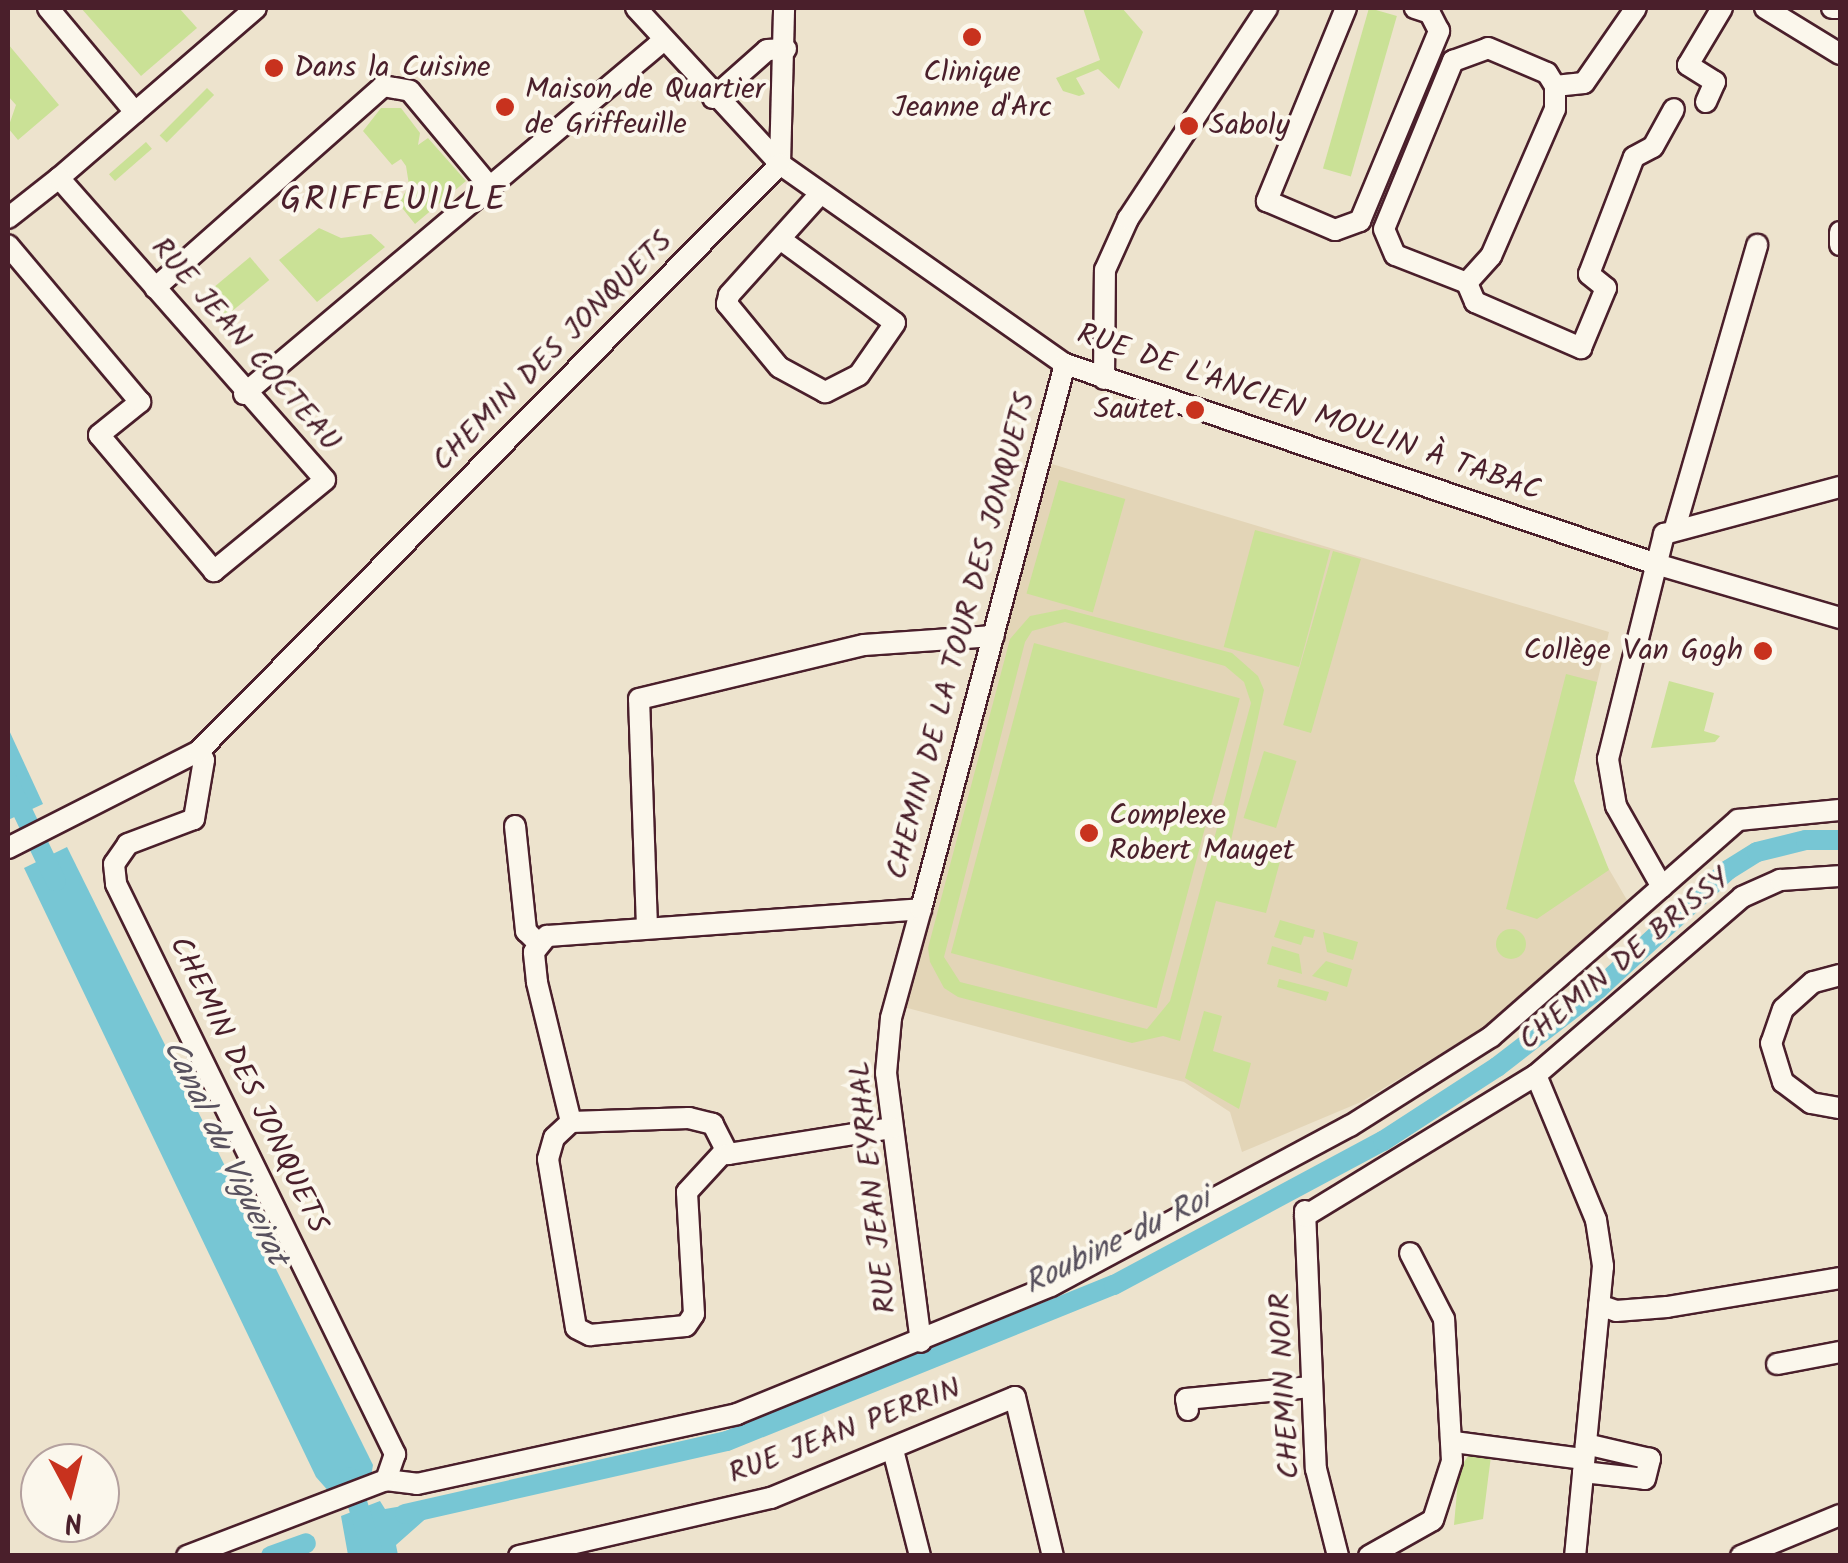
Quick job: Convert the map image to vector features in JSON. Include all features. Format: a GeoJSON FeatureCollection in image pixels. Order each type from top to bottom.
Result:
{"type":"FeatureCollection","features":[{"type":"Feature","properties":{"kind":"street"},"geometry":{"type":"LineString","coordinates":[[48,8],[135,112]]}},
{"type":"Feature","properties":{"kind":"street"},"geometry":{"type":"LineString","coordinates":[[8,218],[60,178],[256,8]]}},
{"type":"Feature","properties":{"kind":"street","name":"RUE DE L'ANCIEN MOULIN À TABAC"},"geometry":{"type":"LineString","coordinates":[[636,8],[712,98],[780,164],[1065,364],[1659,565],[1840,618]]}},
{"type":"Feature","properties":{"kind":"street"},"geometry":{"type":"LineString","coordinates":[[780,164],[786,49],[784,8]]}},
{"type":"Feature","properties":{"kind":"street"},"geometry":{"type":"LineString","coordinates":[[1104,379],[1105,270],[1267,8]]}},
{"type":"Feature","properties":{"kind":"street"},"geometry":{"type":"LineString","coordinates":[[1346,8],[1267,201],[1335,230],[1360,221],[1440,31],[1430,13],[1415,8]]}},
{"type":"Feature","properties":{"kind":"street"},"geometry":{"type":"LineString","coordinates":[[1555,86],[1584,83],[1636,8]]}},
{"type":"Feature","properties":{"kind":"street"},"geometry":{"type":"LineString","coordinates":[[1706,102],[1715,82],[1688,65],[1722,8]]}},
{"type":"Feature","properties":{"kind":"street"},"geometry":{"type":"LineString","coordinates":[[1765,8],[1840,54]]}},
{"type":"Feature","properties":{"kind":"street"},"geometry":{"type":"LineString","coordinates":[[1832,8],[1840,8]]}},
{"type":"Feature","properties":{"kind":"street"},"geometry":{"type":"LineString","coordinates":[[244,394],[664,40]]}},
{"type":"Feature","properties":{"kind":"street"},"geometry":{"type":"LineString","coordinates":[[1466,283],[1491,256],[1555,109],[1555,86],[1547,73],[1488,48],[1453,61],[1384,229],[1394,255],[1466,283],[1475,302],[1580,348],[1606,288],[1590,274],[1634,157],[1654,147],[1674,109]]}},
{"type":"Feature","properties":{"kind":"street"},"geometry":{"type":"LineString","coordinates":[[712,98],[767,50],[786,49]]}},
{"type":"Feature","properties":{"kind":"street"},"geometry":{"type":"LineString","coordinates":[[155,288],[383,86],[410,91],[490,187]]}},
{"type":"Feature","properties":{"kind":"street","name":"CHEMIN DES JONQUETS"},"geometry":{"type":"LineString","coordinates":[[8,848],[198,751],[780,164]]}},
{"type":"Feature","properties":{"kind":"street","name":"RUE JEAN COCTEAU"},"geometry":{"type":"LineString","coordinates":[[8,245],[140,402],[99,435],[214,572],[325,480],[244,394],[60,178]]}},
{"type":"Feature","properties":{"kind":"street"},"geometry":{"type":"LineString","coordinates":[[780,239],[895,323],[859,375],[825,392],[779,367],[727,304],[780,239],[821,193]]}},
{"type":"Feature","properties":{"kind":"street"},"geometry":{"type":"LineString","coordinates":[[1840,232],[1840,245]]}},
{"type":"Feature","properties":{"kind":"street"},"geometry":{"type":"LineString","coordinates":[[1675,528],[1756,245]]}},
{"type":"Feature","properties":{"kind":"street","name":"CHEMIN DE LA TOUR DES JONQUETS"},"geometry":{"type":"LineString","coordinates":[[542,940],[647,927],[921,909],[1065,364]]}},
{"type":"Feature","properties":{"kind":"street"},"geometry":{"type":"LineString","coordinates":[[1662,887],[1616,806],[1608,759],[1664,534],[1840,486]]}},
{"type":"Feature","properties":{"kind":"street"},"geometry":{"type":"LineString","coordinates":[[647,927],[638,700],[864,645],[994,636]]}},
{"type":"Feature","properties":{"kind":"street","name":"CHEMIN DES JONQUETS"},"geometry":{"type":"LineString","coordinates":[[198,751],[204,760],[194,819],[128,844],[114,864],[116,884],[394,1454],[381,1482]]}},
{"type":"Feature","properties":{"kind":"street"},"geometry":{"type":"LineString","coordinates":[[187,1556],[381,1482],[418,1484],[684,1430],[794,1395],[922,1342],[1168,1227],[1392,1102],[1492,1037],[1738,820],[1840,810]]}},
{"type":"Feature","properties":{"kind":"street"},"geometry":{"type":"LineString","coordinates":[[514,826],[526,931],[542,940],[538,982],[571,1122]]}},
{"type":"Feature","properties":{"kind":"street","name":"CHEMIN DE BRISSY"},"geometry":{"type":"LineString","coordinates":[[1305,1213],[1536,1075],[1742,897],[1780,880],[1840,876]]}},
{"type":"Feature","properties":{"kind":"street","name":"RUE JEAN EYRHAL"},"geometry":{"type":"LineString","coordinates":[[921,909],[892,1018],[886,1073],[922,1342]]}},
{"type":"Feature","properties":{"kind":"street"},"geometry":{"type":"LineString","coordinates":[[1840,975],[1813,982],[1782,1009],[1771,1043],[1784,1082],[1812,1102],[1840,1108]]}},
{"type":"Feature","properties":{"kind":"street"},"geometry":{"type":"LineString","coordinates":[[1536,1075],[1596,1220],[1599,1305],[1575,1556]]}},
{"type":"Feature","properties":{"kind":"street"},"geometry":{"type":"LineString","coordinates":[[728,1154],[713,1124],[689,1118],[571,1122],[554,1138],[548,1160],[576,1328],[590,1335],[686,1326],[694,1314],[687,1192],[728,1154],[892,1128]]}},
{"type":"Feature","properties":{"kind":"street","name":"CHEMIN NOIR"},"geometry":{"type":"LineString","coordinates":[[1305,1213],[1316,1470],[1338,1556]]}},
{"type":"Feature","properties":{"kind":"street"},"geometry":{"type":"LineString","coordinates":[[1369,1556],[1433,1520],[1454,1442],[1444,1319],[1410,1253]]}},
{"type":"Feature","properties":{"kind":"street"},"geometry":{"type":"LineString","coordinates":[[1599,1305],[1616,1311],[1667,1308],[1840,1278]]}},
{"type":"Feature","properties":{"kind":"street"},"geometry":{"type":"LineString","coordinates":[[1776,1364],[1840,1352]]}},
{"type":"Feature","properties":{"kind":"street"},"geometry":{"type":"LineString","coordinates":[[1188,1410],[1186,1399],[1310,1387]]}},
{"type":"Feature","properties":{"kind":"street","name":"RUE JEAN PERRIN"},"geometry":{"type":"LineString","coordinates":[[519,1556],[611,1546],[771,1498],[1015,1397],[1053,1556]]}},
{"type":"Feature","properties":{"kind":"street"},"geometry":{"type":"LineString","coordinates":[[1454,1442],[1584,1458]]}},
{"type":"Feature","properties":{"kind":"street"},"geometry":{"type":"LineString","coordinates":[[893,1450],[920,1556]]}},
{"type":"Feature","properties":{"kind":"street"},"geometry":{"type":"LineString","coordinates":[[1741,1556],[1840,1516]]}},
{"type":"Feature","properties":{"kind":"shaded area"},"geometry":{"type":"Polygon","coordinates":[[[1052,464],[1609,632],[1574,781],[1589,835],[1627,900],[1486,1026],[1361,1102],[1242,1152],[1230,1112],[1184,1082],[900,1006],[1052,464]]]}},
{"type":"Feature","properties":{"kind":"green space"},"geometry":{"type":"Polygon","coordinates":[[[81,8],[179,8],[197,28],[141,76],[81,8]]]}},
{"type":"Feature","properties":{"kind":"green space"},"geometry":{"type":"Polygon","coordinates":[[[1083,8],[1122,8],[1143,32],[1119,89],[1098,69],[1076,78],[1085,94],[1079,96],[1063,91],[1056,78],[1100,60],[1083,8]]]}},
{"type":"Feature","properties":{"kind":"green space"},"geometry":{"type":"Polygon","coordinates":[[[1369,8],[1397,16],[1351,177],[1323,169],[1369,8]]]}},
{"type":"Feature","properties":{"kind":"green space"},"geometry":{"type":"Polygon","coordinates":[[[8,44],[59,105],[18,140],[8,128],[16,105],[8,96],[8,44]]]}},
{"type":"Feature","properties":{"kind":"green space"},"geometry":{"type":"Polygon","coordinates":[[[207,88],[214,95],[167,142],[160,135],[207,88]]]}},
{"type":"Feature","properties":{"kind":"green space"},"geometry":{"type":"Polygon","coordinates":[[[381,108],[401,108],[420,133],[418,145],[428,138],[466,181],[415,224],[399,204],[409,185],[406,166],[401,159],[392,165],[363,131],[381,108]]]}},
{"type":"Feature","properties":{"kind":"green space"},"geometry":{"type":"Polygon","coordinates":[[[146,142],[152,149],[115,181],[109,174],[146,142]]]}},
{"type":"Feature","properties":{"kind":"green space"},"geometry":{"type":"Polygon","coordinates":[[[319,228],[341,238],[371,234],[385,247],[317,302],[279,260],[319,228]]]}},
{"type":"Feature","properties":{"kind":"green space"},"geometry":{"type":"Polygon","coordinates":[[[250,257],[269,280],[222,320],[203,297],[250,257]]]}},
{"type":"Feature","properties":{"kind":"green space"},"geometry":{"type":"Polygon","coordinates":[[[1059,480],[1125,499],[1093,612],[1026,593],[1059,480]]]}},
{"type":"Feature","properties":{"kind":"green space"},"geometry":{"type":"Polygon","coordinates":[[[1255,530],[1330,550],[1299,667],[1224,647],[1255,530]]]}},
{"type":"Feature","properties":{"kind":"green space"},"geometry":{"type":"Polygon","coordinates":[[[1333,551],[1361,559],[1311,733],[1283,725],[1333,551]]]}},
{"type":"Feature","properties":{"kind":"green space"},"geometry":{"type":"Polygon","coordinates":[[[1065,609],[1232,653],[1258,676],[1264,690],[1230,845],[1281,858],[1266,913],[1216,901],[1180,1041],[1163,1036],[1132,1043],[958,997],[944,988],[930,962],[928,948],[1010,639],[1030,616],[1065,609]],[[1065,622],[1032,631],[1025,642],[944,957],[960,982],[1147,1029],[1170,1001],[1251,703],[1244,682],[1225,666],[1065,622]]]}},
{"type":"Feature","properties":{"kind":"green space"},"geometry":{"type":"Polygon","coordinates":[[[1034,643],[1240,698],[1157,1008],[951,953],[1034,643]]]}},
{"type":"Feature","properties":{"kind":"green space"},"geometry":{"type":"Polygon","coordinates":[[[1566,674],[1597,682],[1574,781],[1609,870],[1537,919],[1506,909],[1566,674]]]}},
{"type":"Feature","properties":{"kind":"green space"},"geometry":{"type":"Polygon","coordinates":[[[1669,681],[1714,693],[1704,731],[1720,736],[1715,742],[1651,748],[1669,681]]]}},
{"type":"Feature","properties":{"kind":"green space"},"geometry":{"type":"Polygon","coordinates":[[[1264,751],[1297,761],[1276,828],[1244,818],[1264,751]]]}},
{"type":"Feature","properties":{"kind":"green space"},"geometry":{"type":"Polygon","coordinates":[[[1280,920],[1315,930],[1313,938],[1304,936],[1301,945],[1274,937],[1280,920]]]}},
{"type":"Feature","properties":{"kind":"green space"},"geometry":{"type":"Polygon","coordinates":[[[1511,929],[1522,933],[1526,944],[1522,955],[1511,959],[1500,955],[1496,944],[1500,933],[1511,929]]]}},
{"type":"Feature","properties":{"kind":"green space"},"geometry":{"type":"Polygon","coordinates":[[[1323,932],[1358,942],[1353,960],[1327,952],[1323,932]]]}},
{"type":"Feature","properties":{"kind":"green space"},"geometry":{"type":"Polygon","coordinates":[[[1272,946],[1299,954],[1302,974],[1267,964],[1272,946]]]}},
{"type":"Feature","properties":{"kind":"green space"},"geometry":{"type":"Polygon","coordinates":[[[1326,961],[1352,969],[1347,987],[1312,976],[1326,961]]]}},
{"type":"Feature","properties":{"kind":"green space"},"geometry":{"type":"Polygon","coordinates":[[[1279,979],[1329,992],[1326,1001],[1277,987],[1279,979]]]}},
{"type":"Feature","properties":{"kind":"green space"},"geometry":{"type":"Polygon","coordinates":[[[1204,1011],[1222,1016],[1213,1051],[1251,1063],[1239,1109],[1185,1078],[1204,1011]]]}},
{"type":"Feature","properties":{"kind":"green space"},"geometry":{"type":"Polygon","coordinates":[[[1469,1455],[1491,1456],[1483,1519],[1454,1525],[1459,1469],[1469,1455]]]}},
{"type":"Feature","properties":{"kind":"water"},"geometry":{"type":"Polygon","coordinates":[[[8,728],[43,804],[8,820],[8,728]]]}},
{"type":"Feature","properties":{"kind":"water"},"geometry":{"type":"Polygon","coordinates":[[[67,847],[373,1465],[371,1477],[331,1494],[316,1477],[24,868],[67,847]]]}},
{"type":"Feature","properties":{"kind":"water"},"geometry":{"type":"Polygon","coordinates":[[[380,1501],[385,1509],[420,1503],[431,1514],[396,1545],[398,1555],[348,1555],[341,1516],[380,1501]]]}},
{"type":"Feature","properties":{"kind":"waterway","name":"Canal du Vigueirat"},"geometry":{"type":"LineString","coordinates":[[8,781],[56,881]]}},
{"type":"Feature","properties":{"kind":"waterway","name":"Roubine du Roi"},"geometry":{"type":"LineString","coordinates":[[405,1514],[727,1441],[1114,1285],[1383,1141],[1497,1067],[1598,989],[1728,870],[1757,852],[1806,840],[1840,840]]}},
{"type":"Feature","properties":{"kind":"waterway","name":"Canal du Vigueirat"},"geometry":{"type":"LineString","coordinates":[[349,1477],[374,1556]]}},
{"type":"Feature","properties":{"kind":"waterway","name":"Roubine du Roi"},"geometry":{"type":"LineString","coordinates":[[271,1556],[306,1543]]}},
{"type":"Feature","properties":{"kind":"place","name":"Clinique Jeanne d'Arc"},"geometry":{"type":"Point","coordinates":[972,37]}},
{"type":"Feature","properties":{"kind":"place","name":"Dans la Cuisine"},"geometry":{"type":"Point","coordinates":[274,68]}},
{"type":"Feature","properties":{"kind":"place","name":"Maison de Quartier de Griffeuille"},"geometry":{"type":"Point","coordinates":[505,107]}},
{"type":"Feature","properties":{"kind":"place","name":"Saboly"},"geometry":{"type":"Point","coordinates":[1189,126]}},
{"type":"Feature","properties":{"kind":"place","name":"Sautet"},"geometry":{"type":"Point","coordinates":[1195,410]}},
{"type":"Feature","properties":{"kind":"place","name":"Collège Van Gogh"},"geometry":{"type":"Point","coordinates":[1763,651]}},
{"type":"Feature","properties":{"kind":"place","name":"Complexe Robert Mauget"},"geometry":{"type":"Point","coordinates":[1089,833]}},
{"type":"Feature","properties":{"kind":"district","name":"GRIFFEUILLE"},"geometry":{"type":"Point","coordinates":[394,201]}}]}
